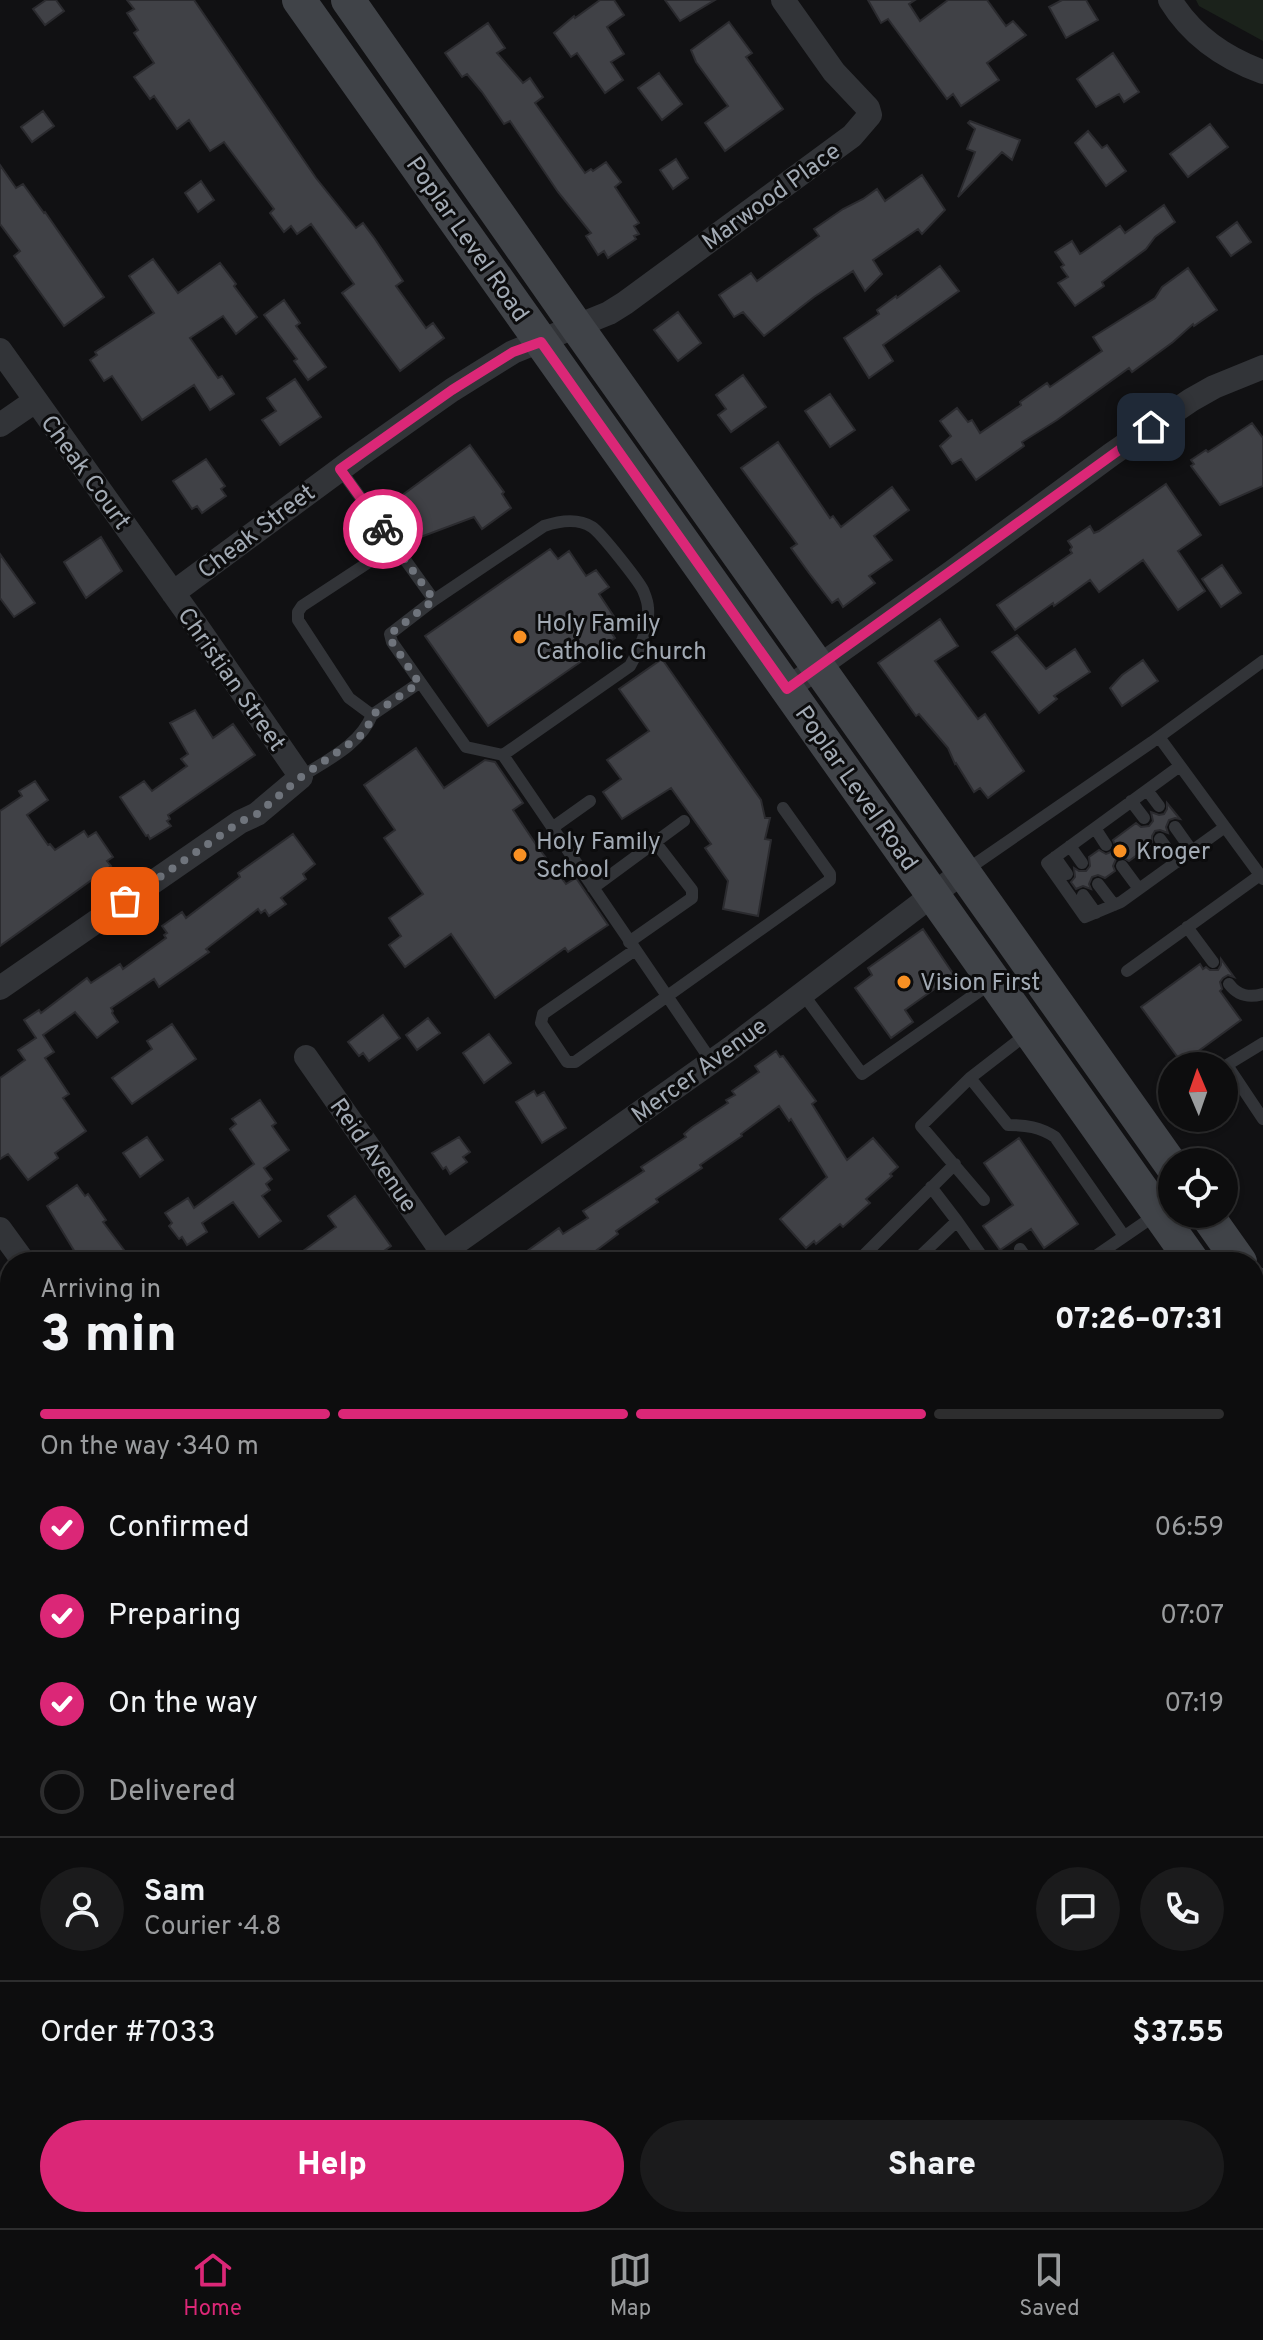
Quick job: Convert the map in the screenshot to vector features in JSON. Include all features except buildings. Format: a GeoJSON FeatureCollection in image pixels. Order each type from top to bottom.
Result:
{"type":"FeatureCollection","features":[{"type":"Feature","properties":{"kind":"main road","name":"Poplar Level Road"},"geometry":{"type":"LineString","coordinates":[[299,0],[1158,1212]]}},
{"type":"Feature","properties":{"kind":"main road","name":"Poplar Level Road"},"geometry":{"type":"LineString","coordinates":[[348,0],[1159,1148]]}},
{"type":"Feature","properties":{"kind":"main road","name":"Poplar Level Road"},"geometry":{"type":"LineString","coordinates":[[1168,1228],[1183,1252]]}},
{"type":"Feature","properties":{"kind":"main road"},"geometry":{"type":"LineString","coordinates":[[1216,1228],[1233,1252]]}},
{"type":"Feature","properties":{"kind":"street","name":"Marwood Place"},"geometry":{"type":"LineString","coordinates":[[541,342],[625,303],[852,136],[870,115],[868,108],[834,72],[783,0]]}},
{"type":"Feature","properties":{"kind":"street"},"geometry":{"type":"LineString","coordinates":[[1170,0],[1194,32],[1210,45],[1263,72]]}},
{"type":"Feature","properties":{"kind":"street","name":"Cheak Street"},"geometry":{"type":"LineString","coordinates":[[173,593],[452,390],[513,352],[541,342]]}},
{"type":"Feature","properties":{"kind":"street","name":"Cheak Court"},"geometry":{"type":"LineString","coordinates":[[0,350],[173,593]]}},
{"type":"Feature","properties":{"kind":"street"},"geometry":{"type":"LineString","coordinates":[[787,689],[1191,400],[1263,367]]}},
{"type":"Feature","properties":{"kind":"street"},"geometry":{"type":"LineString","coordinates":[[0,425],[35,401]]}},
{"type":"Feature","properties":{"kind":"street","name":"Christian Street"},"geometry":{"type":"LineString","coordinates":[[173,593],[301,777]]}},
{"type":"Feature","properties":{"kind":"street"},"geometry":{"type":"LineString","coordinates":[[0,988],[240,822],[257,814],[301,777]]}},
{"type":"Feature","properties":{"kind":"street","name":"Mercer Avenue"},"geometry":{"type":"LineString","coordinates":[[442,1252],[712,1062],[964,871]]}},
{"type":"Feature","properties":{"kind":"street","name":"Reid Avenue"},"geometry":{"type":"LineString","coordinates":[[306,1057],[432,1252]]}},
{"type":"Feature","properties":{"kind":"street"},"geometry":{"type":"LineString","coordinates":[[0,1229],[17,1252]]}},
{"type":"Feature","properties":{"kind":"lane"},"geometry":{"type":"LineString","coordinates":[[340,469],[434,600]]}},
{"type":"Feature","properties":{"kind":"lane"},"geometry":{"type":"LineString","coordinates":[[503,755],[630,666],[640,649],[648,618],[643,589],[594,528],[583,523],[557,522],[544,526],[434,600],[390,634],[419,683],[466,747],[503,755],[712,1062]]}},
{"type":"Feature","properties":{"kind":"lane"},"geometry":{"type":"LineString","coordinates":[[372,715],[349,698],[298,620],[298,612],[302,606],[395,545]]}},
{"type":"Feature","properties":{"kind":"lane"},"geometry":{"type":"LineString","coordinates":[[964,871],[1159,737],[1263,661]]}},
{"type":"Feature","properties":{"kind":"lane"},"geometry":{"type":"LineString","coordinates":[[301,777],[358,738],[367,729],[372,715],[419,683]]}},
{"type":"Feature","properties":{"kind":"lane"},"geometry":{"type":"LineString","coordinates":[[1127,971],[1262,877],[1159,737]]}},
{"type":"Feature","properties":{"kind":"lane"},"geometry":{"type":"LineString","coordinates":[[1180,766],[1047,863],[1085,917],[1114,905],[1139,889],[1225,827]]}},
{"type":"Feature","properties":{"kind":"lane"},"geometry":{"type":"LineString","coordinates":[[1147,790],[1159,806]]}},
{"type":"Feature","properties":{"kind":"lane"},"geometry":{"type":"LineString","coordinates":[[552,828],[590,801]]}},
{"type":"Feature","properties":{"kind":"lane"},"geometry":{"type":"LineString","coordinates":[[1131,801],[1144,818]]}},
{"type":"Feature","properties":{"kind":"lane"},"geometry":{"type":"LineString","coordinates":[[655,842],[692,890],[692,898],[543,1014],[541,1023],[567,1062],[575,1062],[830,880],[830,874],[783,808]]}},
{"type":"Feature","properties":{"kind":"lane"},"geometry":{"type":"LineString","coordinates":[[593,888],[684,821]]}},
{"type":"Feature","properties":{"kind":"lane"},"geometry":{"type":"LineString","coordinates":[[1175,827],[1192,851]]}},
{"type":"Feature","properties":{"kind":"lane"},"geometry":{"type":"LineString","coordinates":[[1095,828],[1106,845]]}},
{"type":"Feature","properties":{"kind":"lane"},"geometry":{"type":"LineString","coordinates":[[1160,839],[1177,862]]}},
{"type":"Feature","properties":{"kind":"lane"},"geometry":{"type":"LineString","coordinates":[[1070,846],[1082,863]]}},
{"type":"Feature","properties":{"kind":"lane"},"geometry":{"type":"LineString","coordinates":[[1055,857],[1067,874]]}},
{"type":"Feature","properties":{"kind":"lane"},"geometry":{"type":"LineString","coordinates":[[1122,866],[1139,889]]}},
{"type":"Feature","properties":{"kind":"lane"},"geometry":{"type":"LineString","coordinates":[[1098,884],[1114,905]]}},
{"type":"Feature","properties":{"kind":"lane"},"geometry":{"type":"LineString","coordinates":[[1083,895],[1096,913]]}},
{"type":"Feature","properties":{"kind":"lane"},"geometry":{"type":"LineString","coordinates":[[1187,927],[1213,962]]}},
{"type":"Feature","properties":{"kind":"lane"},"geometry":{"type":"LineString","coordinates":[[803,994],[862,1074],[994,981]]}},
{"type":"Feature","properties":{"kind":"lane"},"geometry":{"type":"LineString","coordinates":[[1229,984],[1242,995],[1252,997],[1263,994]]}},
{"type":"Feature","properties":{"kind":"lane"},"geometry":{"type":"LineString","coordinates":[[984,1200],[921,1126],[970,1078],[1030,1032]]}},
{"type":"Feature","properties":{"kind":"lane"},"geometry":{"type":"LineString","coordinates":[[1263,1043],[1227,1065],[1263,1119]]}},
{"type":"Feature","properties":{"kind":"lane"},"geometry":{"type":"LineString","coordinates":[[970,1078],[1008,1125],[1025,1125],[1044,1130],[1055,1137],[1124,1236]]}},
{"type":"Feature","properties":{"kind":"lane"},"geometry":{"type":"LineString","coordinates":[[867,1252],[955,1164]]}},
{"type":"Feature","properties":{"kind":"lane"},"geometry":{"type":"LineString","coordinates":[[931,1187],[979,1252]]}},
{"type":"Feature","properties":{"kind":"lane"},"geometry":{"type":"LineString","coordinates":[[1101,1252],[1158,1214]]}},
{"type":"Feature","properties":{"kind":"lane"},"geometry":{"type":"LineString","coordinates":[[924,1252],[957,1221]]}},
{"type":"Feature","properties":{"kind":"shaded area"},"geometry":{"type":"Polygon","coordinates":[[[1196,0],[1263,0],[1263,41],[1199,6],[1196,0]]]}},
{"type":"Feature","properties":{"kind":"way so far"},"geometry":{"type":"LineString","coordinates":[[125,901],[240,822],[257,814],[301,777],[358,738],[367,729],[372,715],[419,683],[390,634],[434,600],[383,529]]}},
{"type":"Feature","properties":{"kind":"place","name":"Holy Family Catholic Church"},"geometry":{"type":"Point","coordinates":[520,637]}},
{"type":"Feature","properties":{"kind":"place","name":"Kroger"},"geometry":{"type":"Point","coordinates":[1120,851]}},
{"type":"Feature","properties":{"kind":"place","name":"Holy Family School"},"geometry":{"type":"Point","coordinates":[520,855]}},
{"type":"Feature","properties":{"kind":"place","name":"Vision First"},"geometry":{"type":"Point","coordinates":[904,982]}},
{"type":"Feature","properties":{"kind":"route"},"geometry":{"type":"LineString","coordinates":[[383,529],[340,469],[452,390],[513,352],[541,342],[787,689],[1151,427]]}}]}
